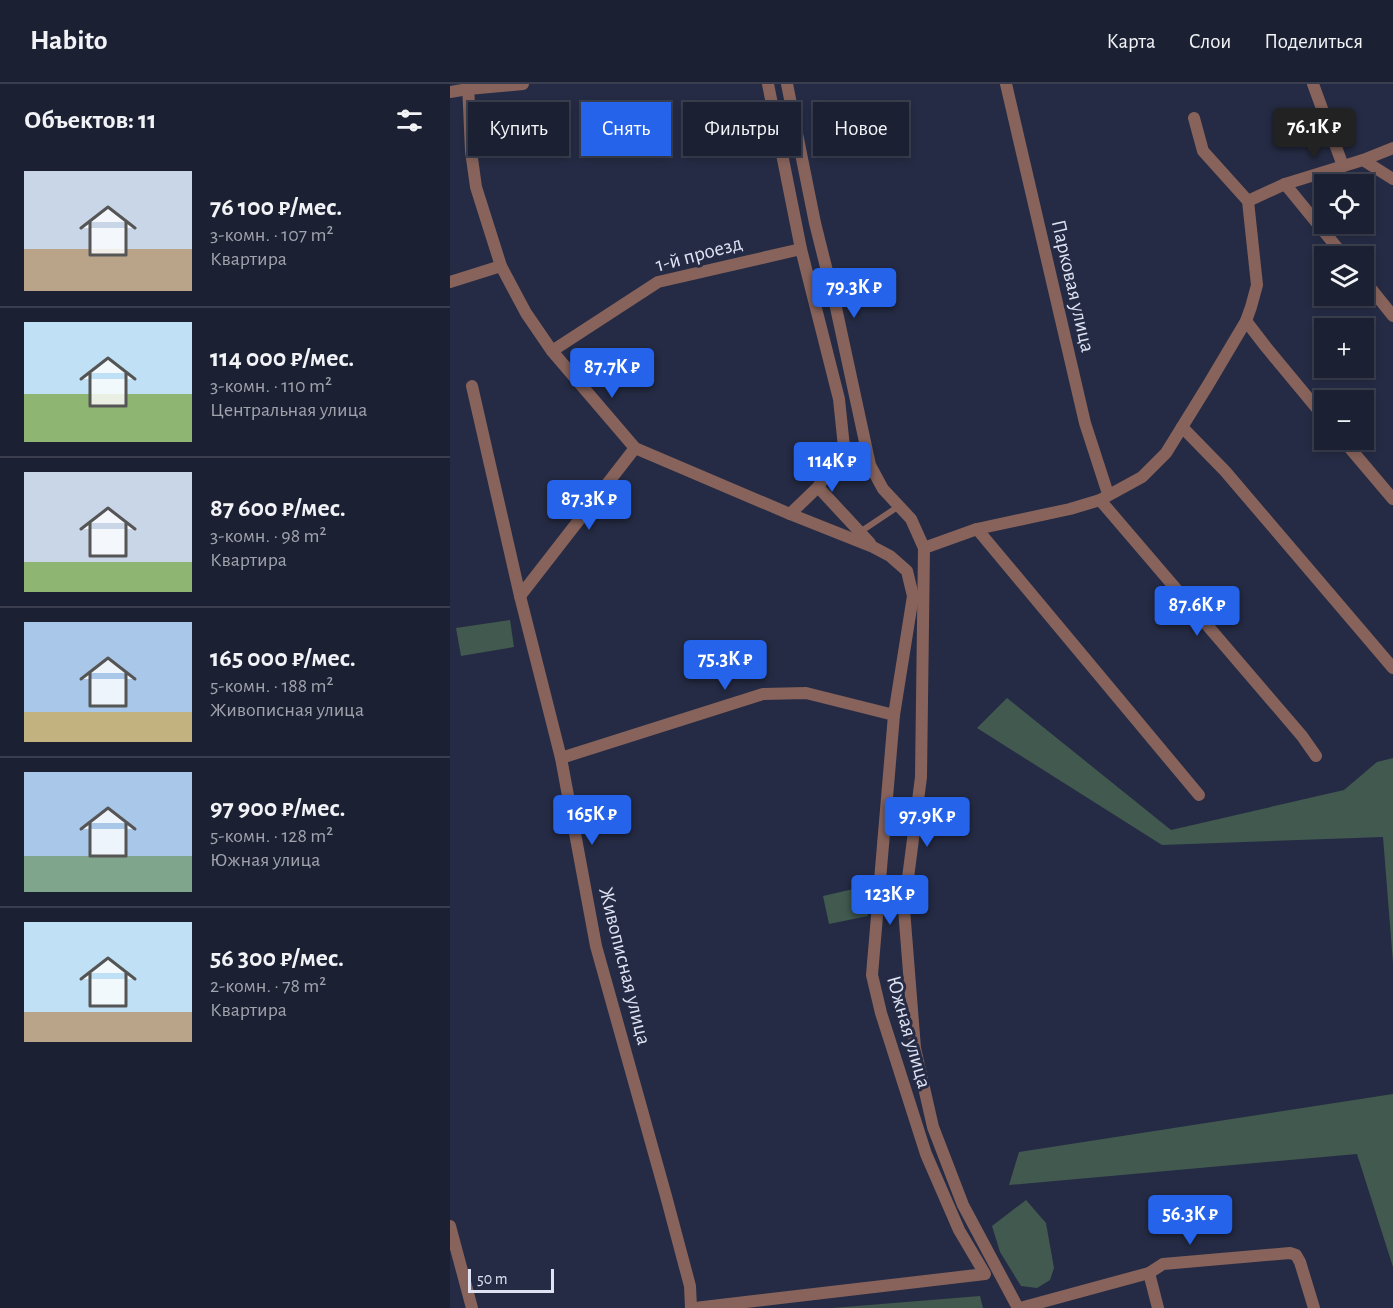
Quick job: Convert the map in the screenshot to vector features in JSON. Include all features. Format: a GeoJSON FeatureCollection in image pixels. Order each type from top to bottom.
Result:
{"type":"FeatureCollection","features":[{"type":"Feature","properties":{"kind":"street"},"geometry":{"type":"LineString","coordinates":[[450,92],[468,86],[523,84]]}},
{"type":"Feature","properties":{"kind":"street"},"geometry":{"type":"LineString","coordinates":[[768,84],[801,249],[840,399],[844,447],[818,487],[790,514]]}},
{"type":"Feature","properties":{"kind":"street"},"geometry":{"type":"LineString","coordinates":[[787,84],[815,223],[870,465],[883,489],[910,519],[924,549],[921,777],[904,909],[915,1048],[933,1126],[963,1205],[1019,1308],[1149,1273],[1163,1264],[1290,1253],[1296,1255],[1300,1262],[1314,1308]]}},
{"type":"Feature","properties":{"kind":"street","name":"Парковая улица"},"geometry":{"type":"LineString","coordinates":[[1006,84],[1104,497]]}},
{"type":"Feature","properties":{"kind":"street"},"geometry":{"type":"LineString","coordinates":[[1313,84],[1343,166]]}},
{"type":"Feature","properties":{"kind":"street"},"geometry":{"type":"LineString","coordinates":[[468,86],[471,151],[477,187],[501,266],[526,313],[552,351],[635,448],[790,514],[873,546]]}},
{"type":"Feature","properties":{"kind":"street"},"geometry":{"type":"LineString","coordinates":[[924,549],[977,529],[1070,509],[1104,497],[1142,477],[1166,453],[1246,321],[1257,285],[1248,201],[1203,151],[1194,118]]}},
{"type":"Feature","properties":{"kind":"street"},"geometry":{"type":"LineString","coordinates":[[1248,201],[1285,184],[1393,148]]}},
{"type":"Feature","properties":{"kind":"street"},"geometry":{"type":"LineString","coordinates":[[1364,159],[1393,179]]}},
{"type":"Feature","properties":{"kind":"street"},"geometry":{"type":"LineString","coordinates":[[1285,184],[1336,246]]}},
{"type":"Feature","properties":{"kind":"street","name":"1-й проезд"},"geometry":{"type":"LineString","coordinates":[[552,351],[658,282],[801,249]]}},
{"type":"Feature","properties":{"kind":"street"},"geometry":{"type":"LineString","coordinates":[[450,282],[501,266]]}},
{"type":"Feature","properties":{"kind":"street"},"geometry":{"type":"LineString","coordinates":[[1374,292],[1393,316]]}},
{"type":"Feature","properties":{"kind":"street"},"geometry":{"type":"LineString","coordinates":[[1246,321],[1314,405]]}},
{"type":"Feature","properties":{"kind":"street","name":"Живописная улица"},"geometry":{"type":"LineString","coordinates":[[472,386],[520,596],[561,759],[596,946],[666,1196],[690,1286],[693,1308]]}},
{"type":"Feature","properties":{"kind":"street"},"geometry":{"type":"LineString","coordinates":[[1182,427],[1225,471],[1393,668]]}},
{"type":"Feature","properties":{"kind":"street"},"geometry":{"type":"LineString","coordinates":[[520,596],[635,448]]}},
{"type":"Feature","properties":{"kind":"street"},"geometry":{"type":"LineString","coordinates":[[1351,450],[1393,499]]}},
{"type":"Feature","properties":{"kind":"street"},"geometry":{"type":"LineString","coordinates":[[818,487],[873,546]]}},
{"type":"Feature","properties":{"kind":"street"},"geometry":{"type":"LineString","coordinates":[[1104,497],[1302,736],[1316,756]]}},
{"type":"Feature","properties":{"kind":"street"},"geometry":{"type":"LineString","coordinates":[[977,529],[1199,795]]}},
{"type":"Feature","properties":{"kind":"street","name":"Южная улица"},"geometry":{"type":"LineString","coordinates":[[693,1308],[985,1274],[959,1230],[926,1154],[881,1013],[872,975],[894,715],[913,596],[907,570],[873,546]]}},
{"type":"Feature","properties":{"kind":"street"},"geometry":{"type":"LineString","coordinates":[[561,759],[763,694],[806,693],[894,715]]}},
{"type":"Feature","properties":{"kind":"street"},"geometry":{"type":"LineString","coordinates":[[450,1226],[472,1308]]}},
{"type":"Feature","properties":{"kind":"street"},"geometry":{"type":"LineString","coordinates":[[1149,1273],[1158,1308]]}},
{"type":"Feature","properties":{"kind":"lane"},"geometry":{"type":"LineString","coordinates":[[860,532],[899,506]]}},
{"type":"Feature","properties":{"kind":"green space"},"geometry":{"type":"Polygon","coordinates":[[[510,620],[514,647],[461,656],[456,628],[510,620]]]}},
{"type":"Feature","properties":{"kind":"green space"},"geometry":{"type":"Polygon","coordinates":[[[1007,698],[1171,830],[1344,790],[1377,762],[1393,758],[1393,963],[1383,837],[1162,845],[977,728],[1007,698]]]}},
{"type":"Feature","properties":{"kind":"green space"},"geometry":{"type":"Polygon","coordinates":[[[862,887],[868,916],[829,924],[823,896],[862,887]]]}},
{"type":"Feature","properties":{"kind":"green space"},"geometry":{"type":"Polygon","coordinates":[[[1393,1094],[1393,1267],[1357,1154],[1009,1185],[1019,1152],[1393,1094]]]}},
{"type":"Feature","properties":{"kind":"green space"},"geometry":{"type":"Polygon","coordinates":[[[1026,1200],[1046,1223],[1054,1268],[1050,1280],[1037,1288],[1021,1286],[1000,1252],[992,1226],[1026,1200]]]}},
{"type":"Feature","properties":{"kind":"green space"},"geometry":{"type":"Polygon","coordinates":[[[980,1296],[983,1308],[832,1308],[980,1296]]]}}]}
